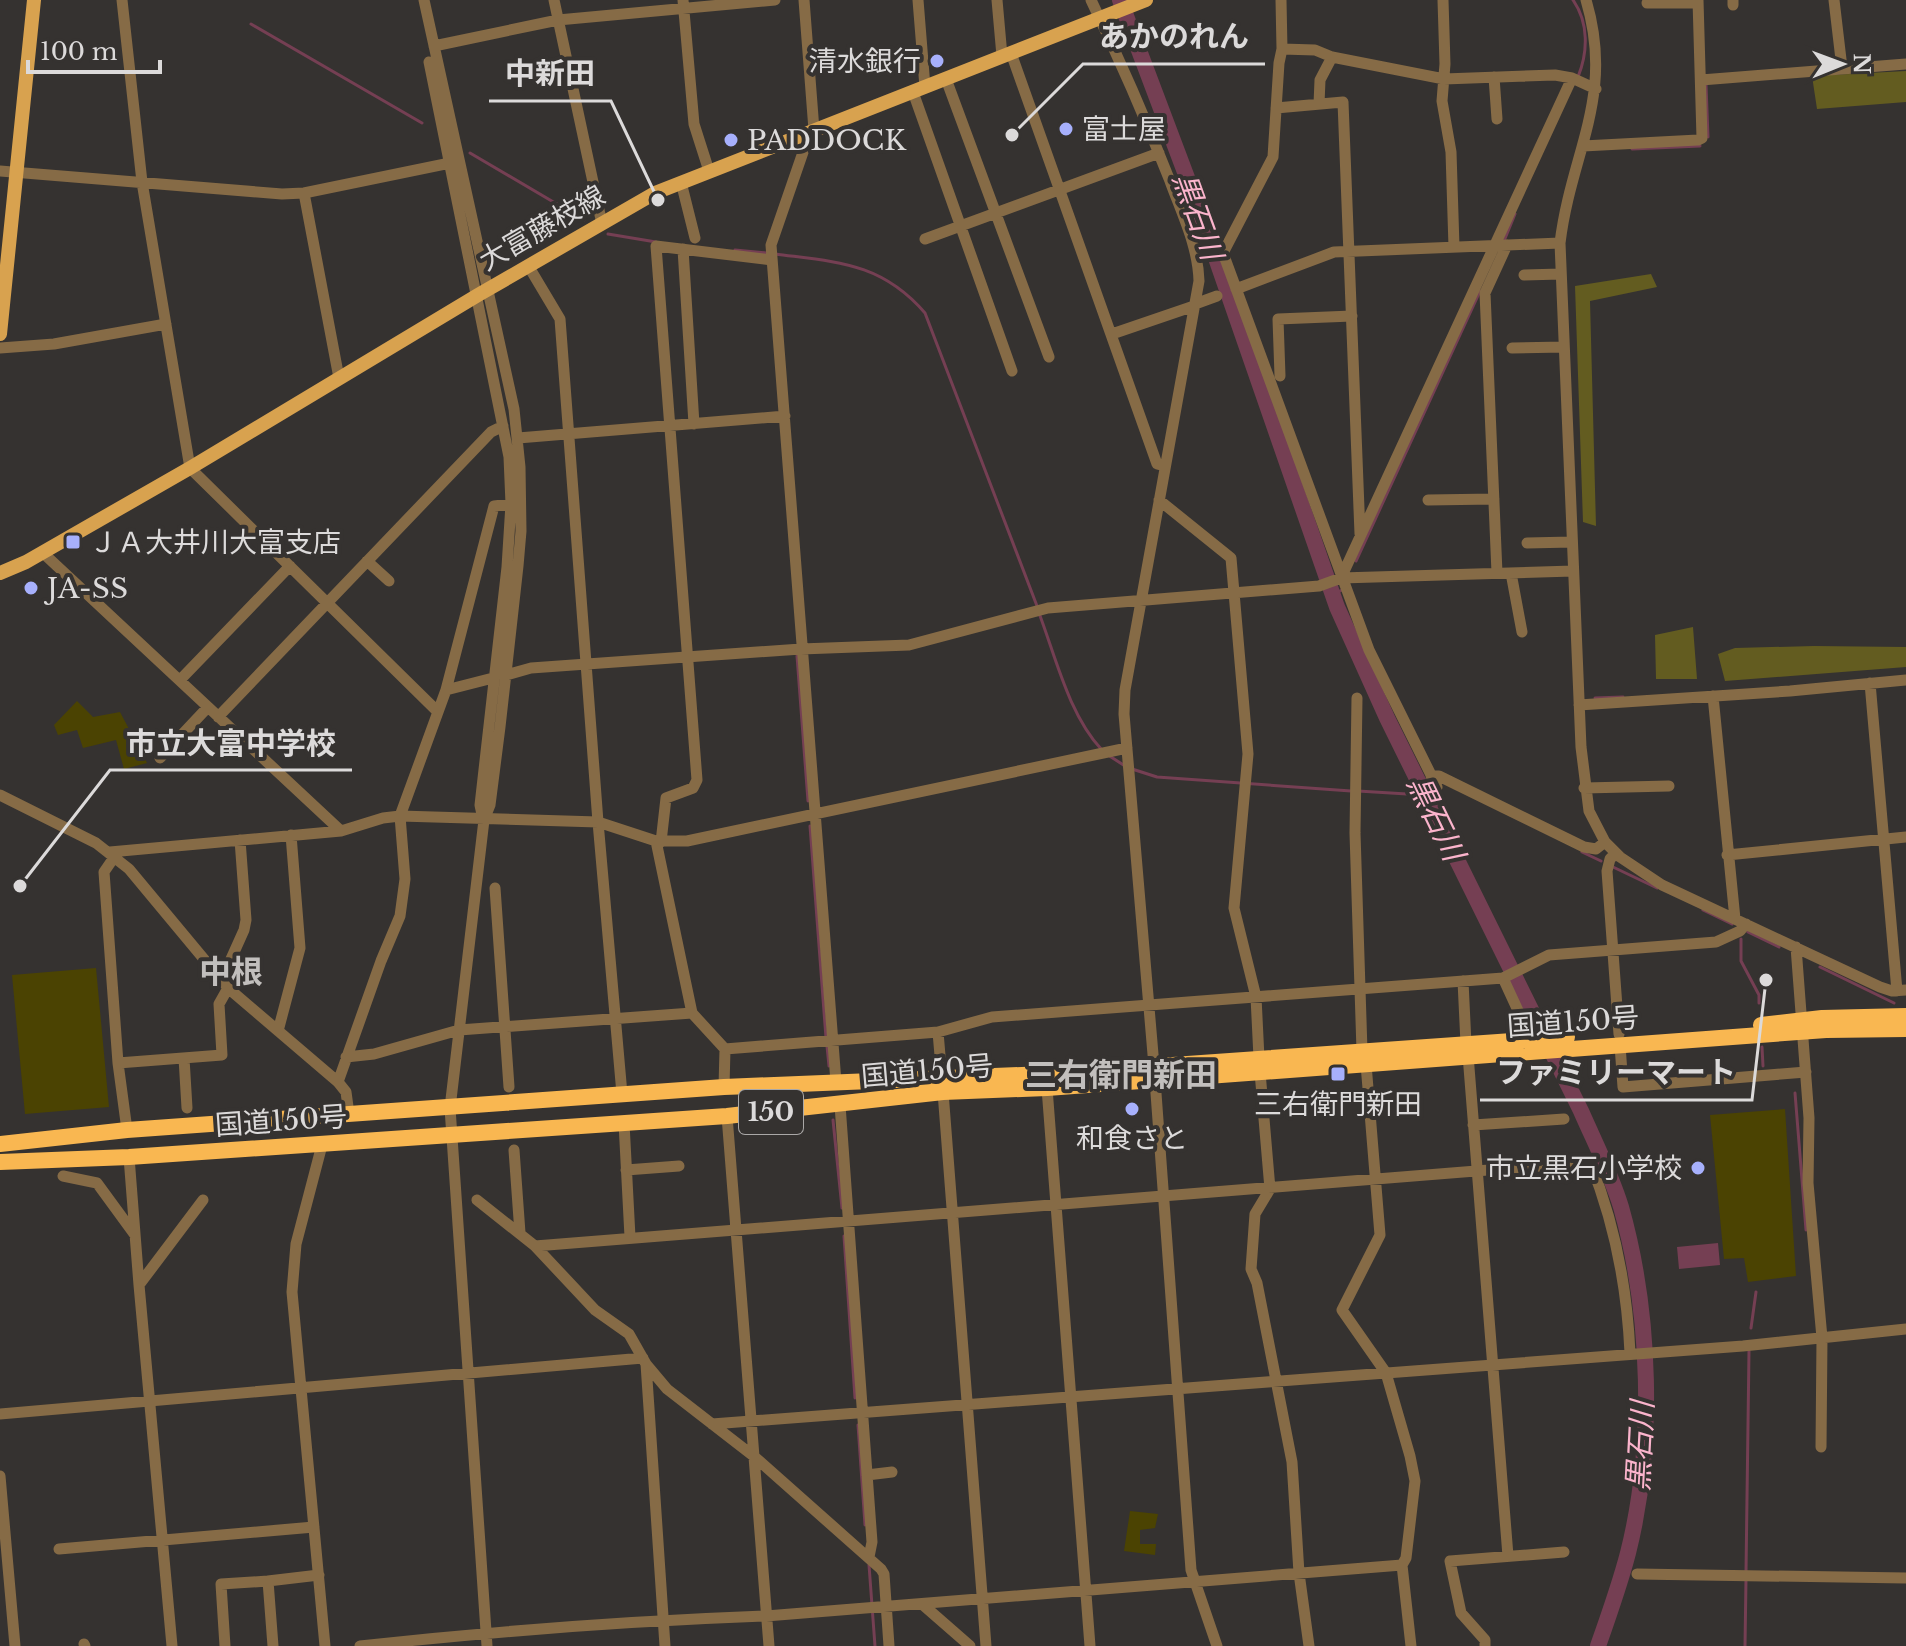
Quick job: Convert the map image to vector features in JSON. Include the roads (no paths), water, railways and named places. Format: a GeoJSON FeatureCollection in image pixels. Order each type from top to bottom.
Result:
{"type":"FeatureCollection","features":[{"type":"Feature","properties":{"kind":"highway","name":"国道150号"},"geometry":{"type":"LineString","coordinates":[[1803,1027],[1822,1018],[1906,1016]]}},
{"type":"Feature","properties":{"kind":"highway","name":"国道150号"},"geometry":{"type":"LineString","coordinates":[[0,1162],[322,1145],[727,1116],[840,1105],[942,1086],[1467,1050],[1534,1039],[1562,1043],[1803,1027],[1826,1030],[1906,1029]]}},
{"type":"Feature","properties":{"kind":"highway","name":"国道150号"},"geometry":{"type":"LineString","coordinates":[[0,1144],[127,1130],[724,1087],[836,1082],[1047,1088],[1154,1073]]}},
{"type":"Feature","properties":{"kind":"main road"},"geometry":{"type":"LineString","coordinates":[[0,334],[8,172],[34,0]]}},
{"type":"Feature","properties":{"kind":"main road","name":"大富藤枝線"},"geometry":{"type":"LineString","coordinates":[[0,573],[190,468],[482,292],[681,182],[1138,2]]}},
{"type":"Feature","properties":{"kind":"street"},"geometry":{"type":"LineString","coordinates":[[122,0],[142,182],[190,468],[437,711]]}},
{"type":"Feature","properties":{"kind":"street"},"geometry":{"type":"LineString","coordinates":[[416,0],[450,163],[518,438],[521,531],[506,675],[490,805],[484,820],[450,1108],[487,1646]]}},
{"type":"Feature","properties":{"kind":"street"},"geometry":{"type":"LineString","coordinates":[[424,0],[482,292],[509,457],[511,504],[507,567],[480,805],[484,820]]}},
{"type":"Feature","properties":{"kind":"street"},"geometry":{"type":"LineString","coordinates":[[554,0],[602,224]]}},
{"type":"Feature","properties":{"kind":"street"},"geometry":{"type":"LineString","coordinates":[[434,46],[558,20],[684,4],[775,0]]}},
{"type":"Feature","properties":{"kind":"street"},"geometry":{"type":"LineString","coordinates":[[804,0],[812,131],[772,256],[815,812],[829,1040],[836,1082]]}},
{"type":"Feature","properties":{"kind":"street"},"geometry":{"type":"LineString","coordinates":[[918,0],[919,89],[961,226],[1012,371]]}},
{"type":"Feature","properties":{"kind":"street"},"geometry":{"type":"LineString","coordinates":[[997,0],[1006,55],[1060,189],[1157,464],[1165,466]]}},
{"type":"Feature","properties":{"kind":"street"},"geometry":{"type":"LineString","coordinates":[[1091,0],[1105,16],[1191,235],[1198,263],[1199,281],[1125,690],[1191,1570],[1217,1646]]}},
{"type":"Feature","properties":{"kind":"street"},"geometry":{"type":"LineString","coordinates":[[1281,0],[1282,49],[1273,157],[1223,253],[1341,578],[1369,650],[1434,781],[1439,776],[1584,847],[1596,849],[1605,842]]}},
{"type":"Feature","properties":{"kind":"street"},"geometry":{"type":"LineString","coordinates":[[1443,0],[1442,101],[1451,152],[1454,247]]}},
{"type":"Feature","properties":{"kind":"street"},"geometry":{"type":"LineString","coordinates":[[1586,0],[1596,42],[1596,89],[1560,243],[1579,705],[1584,788],[1589,811],[1605,842],[1638,871],[1662,885],[1880,987],[1902,991],[1870,683]]}},
{"type":"Feature","properties":{"kind":"street"},"geometry":{"type":"LineString","coordinates":[[1834,0],[1842,68]]}},
{"type":"Feature","properties":{"kind":"street"},"geometry":{"type":"LineString","coordinates":[[1583,146],[1702,138],[1698,1],[1647,3]]}},
{"type":"Feature","properties":{"kind":"street"},"geometry":{"type":"LineString","coordinates":[[684,4],[694,124],[709,171]]}},
{"type":"Feature","properties":{"kind":"street"},"geometry":{"type":"LineString","coordinates":[[1282,49],[1315,50],[1332,57],[1444,79],[1555,75],[1575,79],[1596,89]]}},
{"type":"Feature","properties":{"kind":"street"},"geometry":{"type":"LineString","coordinates":[[1319,104],[1320,80],[1332,57]]}},
{"type":"Feature","properties":{"kind":"street"},"geometry":{"type":"LineString","coordinates":[[1701,80],[1906,64]]}},
{"type":"Feature","properties":{"kind":"street"},"geometry":{"type":"LineString","coordinates":[[1494,77],[1497,119]]}},
{"type":"Feature","properties":{"kind":"street"},"geometry":{"type":"LineString","coordinates":[[946,79],[1049,357]]}},
{"type":"Feature","properties":{"kind":"street"},"geometry":{"type":"LineString","coordinates":[[1341,578],[1501,246],[1575,79]]}},
{"type":"Feature","properties":{"kind":"street"},"geometry":{"type":"LineString","coordinates":[[1276,108],[1343,102],[1360,537]]}},
{"type":"Feature","properties":{"kind":"street"},"geometry":{"type":"LineString","coordinates":[[925,239],[1159,153]]}},
{"type":"Feature","properties":{"kind":"street"},"geometry":{"type":"LineString","coordinates":[[8,172],[282,194],[304,193],[450,163]]}},
{"type":"Feature","properties":{"kind":"street"},"geometry":{"type":"LineString","coordinates":[[681,182],[695,238]]}},
{"type":"Feature","properties":{"kind":"street"},"geometry":{"type":"LineString","coordinates":[[304,193],[339,378]]}},
{"type":"Feature","properties":{"kind":"street"},"geometry":{"type":"LineString","coordinates":[[1236,289],[1334,252],[1560,243]]}},
{"type":"Feature","properties":{"kind":"street"},"geometry":{"type":"LineString","coordinates":[[724,1087],[725,1049],[692,1013],[658,842],[666,798],[693,788],[697,780],[656,246],[772,256]]}},
{"type":"Feature","properties":{"kind":"street"},"geometry":{"type":"LineString","coordinates":[[1497,573],[1485,293],[1501,246]]}},
{"type":"Feature","properties":{"kind":"street"},"geometry":{"type":"LineString","coordinates":[[683,249],[694,424]]}},
{"type":"Feature","properties":{"kind":"street"},"geometry":{"type":"LineString","coordinates":[[529,267],[560,319],[622,1094]]}},
{"type":"Feature","properties":{"kind":"street"},"geometry":{"type":"LineString","coordinates":[[1524,275],[1561,274]]}},
{"type":"Feature","properties":{"kind":"street"},"geometry":{"type":"LineString","coordinates":[[1112,334],[1217,296]]}},
{"type":"Feature","properties":{"kind":"street"},"geometry":{"type":"LineString","coordinates":[[1280,376],[1278,319],[1352,316]]}},
{"type":"Feature","properties":{"kind":"street"},"geometry":{"type":"LineString","coordinates":[[0,348],[54,344],[166,324]]}},
{"type":"Feature","properties":{"kind":"street"},"geometry":{"type":"LineString","coordinates":[[1512,348],[1564,347]]}},
{"type":"Feature","properties":{"kind":"street"},"geometry":{"type":"LineString","coordinates":[[518,438],[785,416]]}},
{"type":"Feature","properties":{"kind":"street"},"geometry":{"type":"LineString","coordinates":[[218,717],[491,432],[503,426]]}},
{"type":"Feature","properties":{"kind":"street"},"geometry":{"type":"LineString","coordinates":[[1428,500],[1494,499]]}},
{"type":"Feature","properties":{"kind":"street"},"geometry":{"type":"LineString","coordinates":[[1159,500],[1231,558],[1248,754],[1234,908],[1256,997],[1270,1189],[1255,1214],[1251,1269],[1257,1283],[1292,1462],[1299,1573],[1309,1646]]}},
{"type":"Feature","properties":{"kind":"street"},"geometry":{"type":"LineString","coordinates":[[338,1082],[400,916],[405,879],[400,816],[446,690],[462,619],[494,506],[511,504]]}},
{"type":"Feature","properties":{"kind":"street"},"geometry":{"type":"LineString","coordinates":[[1527,543],[1572,542]]}},
{"type":"Feature","properties":{"kind":"street"},"geometry":{"type":"LineString","coordinates":[[42,552],[341,831]]}},
{"type":"Feature","properties":{"kind":"street"},"geometry":{"type":"LineString","coordinates":[[367,561],[389,581]]}},
{"type":"Feature","properties":{"kind":"street"},"geometry":{"type":"LineString","coordinates":[[180,680],[290,566]]}},
{"type":"Feature","properties":{"kind":"street"},"geometry":{"type":"LineString","coordinates":[[506,675],[531,668],[801,649],[909,645],[1039,610],[1319,586],[1341,578],[1573,571]]}},
{"type":"Feature","properties":{"kind":"street"},"geometry":{"type":"LineString","coordinates":[[1511,573],[1522,632]]}},
{"type":"Feature","properties":{"kind":"street"},"geometry":{"type":"LineString","coordinates":[[446,690],[493,678]]}},
{"type":"Feature","properties":{"kind":"street"},"geometry":{"type":"LineString","coordinates":[[1579,705],[1906,680]]}},
{"type":"Feature","properties":{"kind":"street"},"geometry":{"type":"LineString","coordinates":[[725,1049],[938,1032],[992,1017],[1503,978],[1549,955],[1716,942],[1740,931],[1741,922],[1727,855],[1713,696]]}},
{"type":"Feature","properties":{"kind":"street"},"geometry":{"type":"LineString","coordinates":[[1357,698],[1359,989],[1380,1235],[1342,1310],[1386,1373],[1415,1481],[1406,1558],[1402,1565],[1411,1646]]}},
{"type":"Feature","properties":{"kind":"street"},"geometry":{"type":"LineString","coordinates":[[160,758],[208,707]]}},
{"type":"Feature","properties":{"kind":"street"},"geometry":{"type":"LineString","coordinates":[[112,854],[341,831],[400,816],[598,822],[658,842],[687,841],[1127,748]]}},
{"type":"Feature","properties":{"kind":"street"},"geometry":{"type":"LineString","coordinates":[[1584,788],[1669,786]]}},
{"type":"Feature","properties":{"kind":"street"},"geometry":{"type":"LineString","coordinates":[[0,795],[112,854],[129,869],[225,983],[338,1082],[346,1092],[349,1114]]}},
{"type":"Feature","properties":{"kind":"street"},"geometry":{"type":"LineString","coordinates":[[278,1031],[300,948],[291,835]]}},
{"type":"Feature","properties":{"kind":"street"},"geometry":{"type":"LineString","coordinates":[[1727,855],[1906,837]]}},
{"type":"Feature","properties":{"kind":"street"},"geometry":{"type":"LineString","coordinates":[[118,1063],[222,1055],[219,1004],[246,920],[240,840]]}},
{"type":"Feature","properties":{"kind":"street"},"geometry":{"type":"LineString","coordinates":[[1616,853],[1610,859],[1607,871],[1623,1087],[1806,1072]]}},
{"type":"Feature","properties":{"kind":"street"},"geometry":{"type":"LineString","coordinates":[[112,854],[104,872],[118,1063],[127,1130]]}},
{"type":"Feature","properties":{"kind":"street"},"geometry":{"type":"LineString","coordinates":[[495,888],[509,1087]]}},
{"type":"Feature","properties":{"kind":"street"},"geometry":{"type":"LineString","coordinates":[[1796,947],[1810,1131],[1808,1183],[1822,1338],[1821,1447]]}},
{"type":"Feature","properties":{"kind":"street"},"geometry":{"type":"LineString","coordinates":[[1503,978],[1534,1039]]}},
{"type":"Feature","properties":{"kind":"street"},"geometry":{"type":"LineString","coordinates":[[1463,981],[1508,1556]]}},
{"type":"Feature","properties":{"kind":"street"},"geometry":{"type":"LineString","coordinates":[[346,1057],[374,1054],[459,1030],[692,1013]]}},
{"type":"Feature","properties":{"kind":"street"},"geometry":{"type":"LineString","coordinates":[[938,1032],[986,1646]]}},
{"type":"Feature","properties":{"kind":"street"},"geometry":{"type":"LineString","coordinates":[[184,1058],[187,1108]]}},
{"type":"Feature","properties":{"kind":"street"},"geometry":{"type":"LineString","coordinates":[[1047,1088],[1090,1646]]}},
{"type":"Feature","properties":{"kind":"street"},"geometry":{"type":"LineString","coordinates":[[840,1105],[872,1542],[869,1557]]}},
{"type":"Feature","properties":{"kind":"street"},"geometry":{"type":"LineString","coordinates":[[727,1116],[769,1646]]}},
{"type":"Feature","properties":{"kind":"street"},"geometry":{"type":"LineString","coordinates":[[1473,1125],[1564,1119]]}},
{"type":"Feature","properties":{"kind":"street"},"geometry":{"type":"LineString","coordinates":[[624,1123],[630,1237]]}},
{"type":"Feature","properties":{"kind":"street"},"geometry":{"type":"LineString","coordinates":[[322,1145],[296,1244],[292,1292],[325,1646]]}},
{"type":"Feature","properties":{"kind":"street"},"geometry":{"type":"LineString","coordinates":[[514,1150],[520,1233]]}},
{"type":"Feature","properties":{"kind":"street"},"geometry":{"type":"LineString","coordinates":[[129,1157],[172,1646]]}},
{"type":"Feature","properties":{"kind":"street"},"geometry":{"type":"LineString","coordinates":[[535,1246],[1590,1162],[1620,1251],[1632,1353]]}},
{"type":"Feature","properties":{"kind":"street"},"geometry":{"type":"LineString","coordinates":[[626,1170],[679,1166]]}},
{"type":"Feature","properties":{"kind":"street"},"geometry":{"type":"LineString","coordinates":[[63,1176],[97,1183],[135,1236]]}},
{"type":"Feature","properties":{"kind":"street"},"geometry":{"type":"LineString","coordinates":[[139,1285],[203,1200]]}},
{"type":"Feature","properties":{"kind":"street"},"geometry":{"type":"LineString","coordinates":[[477,1200],[535,1246],[580,1296],[629,1334],[644,1361],[667,1389],[756,1458],[881,1569],[884,1574],[877,1607],[889,1646]]}},
{"type":"Feature","properties":{"kind":"street"},"geometry":{"type":"LineString","coordinates":[[712,1424],[1386,1373],[1906,1329]]}},
{"type":"Feature","properties":{"kind":"street"},"geometry":{"type":"LineString","coordinates":[[0,1414],[149,1399],[644,1361]]}},
{"type":"Feature","properties":{"kind":"street"},"geometry":{"type":"LineString","coordinates":[[644,1361],[665,1646]]}},
{"type":"Feature","properties":{"kind":"street"},"geometry":{"type":"LineString","coordinates":[[867,1475],[892,1472]]}},
{"type":"Feature","properties":{"kind":"street"},"geometry":{"type":"LineString","coordinates":[[0,1476],[15,1646]]}},
{"type":"Feature","properties":{"kind":"street"},"geometry":{"type":"LineString","coordinates":[[59,1549],[314,1527]]}},
{"type":"Feature","properties":{"kind":"street"},"geometry":{"type":"LineString","coordinates":[[1485,1646],[1485,1640],[1461,1613],[1450,1561],[1564,1552]]}},
{"type":"Feature","properties":{"kind":"street"},"geometry":{"type":"LineString","coordinates":[[360,1646],[486,1632],[662,1619],[766,1616],[1402,1565]]}},
{"type":"Feature","properties":{"kind":"street"},"geometry":{"type":"LineString","coordinates":[[1637,1574],[1906,1578]]}},
{"type":"Feature","properties":{"kind":"street"},"geometry":{"type":"LineString","coordinates":[[225,1646],[221,1584],[319,1575]]}},
{"type":"Feature","properties":{"kind":"street"},"geometry":{"type":"LineString","coordinates":[[268,1581],[273,1646]]}},
{"type":"Feature","properties":{"kind":"street"},"geometry":{"type":"LineString","coordinates":[[922,1604],[970,1646]]}},
{"type":"Feature","properties":{"kind":"waterway","name":"黒石川"},"geometry":{"type":"LineString","coordinates":[[1120,0],[1200,212],[1337,607],[1387,718],[1581,1111],[1621,1207],[1639,1291],[1644,1335],[1646,1424],[1637,1512],[1618,1588],[1598,1646]]}},
{"type":"Feature","properties":{"kind":"waterway"},"geometry":{"type":"LineString","coordinates":[[1573,0],[1582,18],[1585,38],[1584,58],[1578,77]]}},
{"type":"Feature","properties":{"kind":"waterway"},"geometry":{"type":"LineString","coordinates":[[251,24],[422,123]]}},
{"type":"Feature","properties":{"kind":"waterway"},"geometry":{"type":"LineString","coordinates":[[1706,85],[1708,137]]}},
{"type":"Feature","properties":{"kind":"waterway"},"geometry":{"type":"LineString","coordinates":[[1632,149],[1700,146]]}},
{"type":"Feature","properties":{"kind":"waterway"},"geometry":{"type":"LineString","coordinates":[[470,153],[584,220]]}},
{"type":"Feature","properties":{"kind":"waterway"},"geometry":{"type":"LineString","coordinates":[[1504,241],[1515,214]]}},
{"type":"Feature","properties":{"kind":"waterway"},"geometry":{"type":"LineString","coordinates":[[608,234],[656,242]]}},
{"type":"Feature","properties":{"kind":"waterway"},"geometry":{"type":"LineString","coordinates":[[735,250],[767,253]]}},
{"type":"Feature","properties":{"kind":"waterway"},"geometry":{"type":"LineString","coordinates":[[775,254],[838,263],[874,274],[892,283],[925,313],[1037,606]]}},
{"type":"Feature","properties":{"kind":"waterway"},"geometry":{"type":"LineString","coordinates":[[1356,561],[1480,291]]}},
{"type":"Feature","properties":{"kind":"waterway","name":"黒石川"},"geometry":{"type":"LineString","coordinates":[[1337,607],[1338,592],[1342,590]]}},
{"type":"Feature","properties":{"kind":"waterway"},"geometry":{"type":"LineString","coordinates":[[1039,613],[1072,703],[1102,750]]}},
{"type":"Feature","properties":{"kind":"waterway"},"geometry":{"type":"LineString","coordinates":[[797,656],[808,801]]}},
{"type":"Feature","properties":{"kind":"waterway"},"geometry":{"type":"LineString","coordinates":[[1595,698],[1623,697]]}},
{"type":"Feature","properties":{"kind":"waterway"},"geometry":{"type":"LineString","coordinates":[[1108,755],[1125,766]]}},
{"type":"Feature","properties":{"kind":"waterway"},"geometry":{"type":"LineString","coordinates":[[1132,769],[1157,777],[1351,791]]}},
{"type":"Feature","properties":{"kind":"waterway","name":"黒石川"},"geometry":{"type":"LineString","coordinates":[[1417,792],[1432,786]]}},
{"type":"Feature","properties":{"kind":"waterway"},"geometry":{"type":"LineString","coordinates":[[1358,791],[1407,794]]}},
{"type":"Feature","properties":{"kind":"waterway"},"geometry":{"type":"LineString","coordinates":[[810,826],[826,1038]]}},
{"type":"Feature","properties":{"kind":"waterway"},"geometry":{"type":"LineString","coordinates":[[1582,852],[1601,861]]}},
{"type":"Feature","properties":{"kind":"waterway"},"geometry":{"type":"LineString","coordinates":[[1613,867],[1657,888]]}},
{"type":"Feature","properties":{"kind":"waterway"},"geometry":{"type":"LineString","coordinates":[[1703,910],[1732,924]]}},
{"type":"Feature","properties":{"kind":"waterway"},"geometry":{"type":"LineString","coordinates":[[1748,932],[1779,947]]}},
{"type":"Feature","properties":{"kind":"waterway"},"geometry":{"type":"LineString","coordinates":[[1741,939],[1741,961],[1759,995],[1759,1003]]}},
{"type":"Feature","properties":{"kind":"waterway"},"geometry":{"type":"LineString","coordinates":[[1820,967],[1894,1003]]}},
{"type":"Feature","properties":{"kind":"waterway"},"geometry":{"type":"LineString","coordinates":[[827,1046],[829,1066]]}},
{"type":"Feature","properties":{"kind":"waterway"},"geometry":{"type":"LineString","coordinates":[[1762,1047],[1763,1066]]}},
{"type":"Feature","properties":{"kind":"waterway"},"geometry":{"type":"LineString","coordinates":[[1795,1093],[1806,1230]]}},
{"type":"Feature","properties":{"kind":"waterway"},"geometry":{"type":"LineString","coordinates":[[833,1120],[842,1208]]}},
{"type":"Feature","properties":{"kind":"waterway"},"geometry":{"type":"LineString","coordinates":[[844,1236],[855,1398]]}},
{"type":"Feature","properties":{"kind":"waterway"},"geometry":{"type":"LineString","coordinates":[[1751,1328],[1756,1292]]}},
{"type":"Feature","properties":{"kind":"waterway"},"geometry":{"type":"LineString","coordinates":[[1746,1572],[1749,1351]]}},
{"type":"Feature","properties":{"kind":"waterway"},"geometry":{"type":"LineString","coordinates":[[858,1425],[865,1525]]}},
{"type":"Feature","properties":{"kind":"waterway"},"geometry":{"type":"LineString","coordinates":[[869,1565],[875,1646]]}},
{"type":"Feature","properties":{"kind":"waterway"},"geometry":{"type":"LineString","coordinates":[[1745,1646],[1746,1579]]}},
{"type":"Feature","properties":{"kind":"place","name":"清水銀行"},"geometry":{"type":"Point","coordinates":[937,61]}},
{"type":"Feature","properties":{"kind":"place","name":"富士屋"},"geometry":{"type":"Point","coordinates":[1066,129]}},
{"type":"Feature","properties":{"kind":"place","name":"あかのれん"},"geometry":{"type":"Point","coordinates":[1012,135]}},
{"type":"Feature","properties":{"kind":"place","name":"PADDOCK"},"geometry":{"type":"Point","coordinates":[731,140]}},
{"type":"Feature","properties":{"kind":"place","name":"中新田"},"geometry":{"type":"Point","coordinates":[658,200]}},
{"type":"Feature","properties":{"kind":"place","name":"ＪＡ大井川大富支店"},"geometry":{"type":"Point","coordinates":[73,542]}},
{"type":"Feature","properties":{"kind":"place","name":"JA-SS"},"geometry":{"type":"Point","coordinates":[31,588]}},
{"type":"Feature","properties":{"kind":"place","name":"市立大富中学校"},"geometry":{"type":"Point","coordinates":[20,886]}},
{"type":"Feature","properties":{"kind":"place","name":"ファミリーマート"},"geometry":{"type":"Point","coordinates":[1766,980]}},
{"type":"Feature","properties":{"kind":"place","name":"三右衛門新田"},"geometry":{"type":"Point","coordinates":[1338,1074]}},
{"type":"Feature","properties":{"kind":"place","name":"和食さと"},"geometry":{"type":"Point","coordinates":[1132,1109]}},
{"type":"Feature","properties":{"kind":"place","name":"市立黒石小学校"},"geometry":{"type":"Point","coordinates":[1698,1168]}},
{"type":"Feature","properties":{"kind":"district","name":"中根"},"geometry":{"type":"Point","coordinates":[231,972]}},
{"type":"Feature","properties":{"kind":"district","name":"三右衛門新田"},"geometry":{"type":"Point","coordinates":[1121,1075]}}]}
